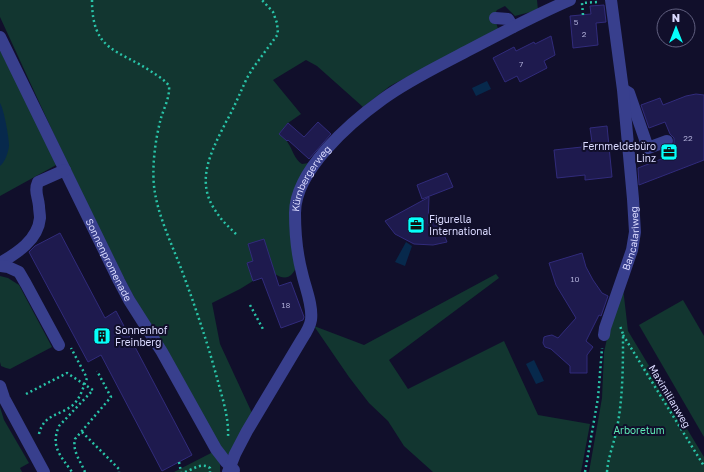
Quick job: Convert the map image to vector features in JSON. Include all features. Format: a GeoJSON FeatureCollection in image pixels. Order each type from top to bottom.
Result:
{"type":"FeatureCollection","features":[{"type":"Feature","properties":{"kind":"street","name":"Kürnbergerweg"},"geometry":{"type":"LineString","coordinates":[[231,470],[235,454],[244,437],[310,323],[310,306],[299,257],[295,211],[298,196],[308,173],[319,158],[352,123],[384,98],[426,73],[513,27],[570,0]]}},
{"type":"Feature","properties":{"kind":"street","name":"Bancalariweg"},"geometry":{"type":"LineString","coordinates":[[604,334],[632,250],[635,232],[623,90],[611,0]]}},
{"type":"Feature","properties":{"kind":"street"},"geometry":{"type":"LineString","coordinates":[[495,18],[508,19],[513,27]]}},
{"type":"Feature","properties":{"kind":"street","name":"Sonnenpromenade"},"geometry":{"type":"LineString","coordinates":[[0,37],[126,294],[162,352],[216,449],[231,470]]}},
{"type":"Feature","properties":{"kind":"street"},"geometry":{"type":"LineString","coordinates":[[623,90],[629,93],[648,148],[667,141]]}},
{"type":"Feature","properties":{"kind":"street"},"geometry":{"type":"LineString","coordinates":[[0,262],[14,255],[25,246],[36,232],[40,219],[39,202],[35,189],[38,182],[65,170]]}},
{"type":"Feature","properties":{"kind":"street"},"geometry":{"type":"LineString","coordinates":[[0,266],[8,267],[19,272],[64,345]]}},
{"type":"Feature","properties":{"kind":"street"},"geometry":{"type":"LineString","coordinates":[[0,386],[4,398],[44,472]]}},
{"type":"Feature","properties":{"kind":"path"},"geometry":{"type":"LineString","coordinates":[[92,0],[94,23],[98,35],[104,42],[116,53],[149,70],[169,86],[169,92],[160,122],[156,146],[155,192],[208,346],[224,404],[228,440]]}},
{"type":"Feature","properties":{"kind":"path"},"geometry":{"type":"LineString","coordinates":[[236,234],[218,214],[212,204],[207,190],[206,170],[214,147],[242,87],[253,68],[278,34],[277,23],[273,12],[262,0]]}},
{"type":"Feature","properties":{"kind":"path"},"geometry":{"type":"LineString","coordinates":[[583,15],[582,4],[597,2]]}},
{"type":"Feature","properties":{"kind":"path"},"geometry":{"type":"LineString","coordinates":[[250,305],[264,331]]}},
{"type":"Feature","properties":{"kind":"path"},"geometry":{"type":"LineString","coordinates":[[585,472],[598,398],[601,352],[604,334]]}},
{"type":"Feature","properties":{"kind":"path","name":"Maximilianweg"},"geometry":{"type":"LineString","coordinates":[[607,472],[616,433],[622,385],[623,334],[704,466]]}},
{"type":"Feature","properties":{"kind":"path"},"geometry":{"type":"LineString","coordinates":[[39,436],[43,424],[48,419],[74,404],[87,378],[64,345]]}},
{"type":"Feature","properties":{"kind":"path"},"geometry":{"type":"LineString","coordinates":[[85,472],[74,445],[75,440],[111,397],[97,371]]}},
{"type":"Feature","properties":{"kind":"path"},"geometry":{"type":"LineString","coordinates":[[26,394],[67,373],[93,390],[59,426],[56,433],[56,448],[72,472]]}},
{"type":"Feature","properties":{"kind":"path"},"geometry":{"type":"LineString","coordinates":[[82,432],[119,469],[119,472]]}},
{"type":"Feature","properties":{"kind":"path"},"geometry":{"type":"LineString","coordinates":[[179,462],[181,472]]}},
{"type":"Feature","properties":{"kind":"path"},"geometry":{"type":"LineString","coordinates":[[185,472],[201,465],[210,468],[210,472]]}},
{"type":"Feature","properties":{"kind":"green space"},"geometry":{"type":"Polygon","coordinates":[[[0,0],[537,0],[538,10],[515,16],[505,6],[497,10],[494,15],[498,29],[390,86],[363,107],[317,66],[306,60],[273,80],[301,114],[288,123],[279,134],[290,146],[299,162],[302,164],[309,163],[300,177],[297,266],[293,273],[288,277],[282,277],[275,274],[253,281],[212,303],[220,344],[252,413],[228,455],[224,454],[118,267],[57,141],[0,17],[0,0]]]}},
{"type":"Feature","properties":{"kind":"green space"},"geometry":{"type":"Polygon","coordinates":[[[0,50],[58,164],[0,196],[0,50]]]}},
{"type":"Feature","properties":{"kind":"green space"},"geometry":{"type":"Polygon","coordinates":[[[496,274],[499,278],[389,360],[408,389],[504,341],[538,415],[590,424],[581,472],[433,472],[404,446],[388,421],[369,403],[349,377],[314,326],[364,345],[496,274]]]}},
{"type":"Feature","properties":{"kind":"green space"},"geometry":{"type":"Polygon","coordinates":[[[0,276],[8,278],[19,285],[52,347],[10,369],[1,366],[0,362],[0,276]]]}},
{"type":"Feature","properties":{"kind":"green space","name":"Arboretum"},"geometry":{"type":"Polygon","coordinates":[[[623,288],[628,331],[704,457],[704,472],[589,472],[602,398],[604,352],[611,321],[623,288]]]}},
{"type":"Feature","properties":{"kind":"green space"},"geometry":{"type":"Polygon","coordinates":[[[683,300],[704,336],[704,437],[639,325],[683,300]]]}},
{"type":"Feature","properties":{"kind":"green space"},"geometry":{"type":"Polygon","coordinates":[[[0,407],[4,420],[29,463],[20,468],[22,472],[0,472],[0,407]]]}},
{"type":"Feature","properties":{"kind":"green space"},"geometry":{"type":"Polygon","coordinates":[[[213,452],[220,464],[220,472],[174,472],[213,452]]]}},
{"type":"Feature","properties":{"kind":"water"},"geometry":{"type":"Polygon","coordinates":[[[487,81],[491,89],[476,96],[472,88],[487,81]]]}},
{"type":"Feature","properties":{"kind":"water"},"geometry":{"type":"Polygon","coordinates":[[[0,103],[6,124],[9,146],[6,157],[0,166],[0,103]]]}},
{"type":"Feature","properties":{"kind":"water"},"geometry":{"type":"Polygon","coordinates":[[[406,242],[412,246],[405,266],[395,262],[406,242]]]}},
{"type":"Feature","properties":{"kind":"water"},"geometry":{"type":"Polygon","coordinates":[[[534,360],[544,381],[536,384],[526,364],[534,360]]]}},
{"type":"Feature","properties":{"kind":"building"},"geometry":{"type":"Polygon","coordinates":[[[604,5],[606,22],[596,23],[598,45],[573,48],[570,16],[591,14],[590,6],[604,5]]]}},
{"type":"Feature","properties":{"kind":"building"},"geometry":{"type":"Polygon","coordinates":[[[551,36],[555,55],[544,61],[547,68],[520,82],[517,76],[505,82],[493,58],[514,47],[516,51],[551,36]]]}},
{"type":"Feature","properties":{"kind":"building"},"geometry":{"type":"Polygon","coordinates":[[[696,94],[704,95],[704,160],[639,185],[638,168],[677,153],[674,138],[670,134],[665,122],[649,128],[641,105],[660,98],[663,105],[686,96],[696,94]]]}},
{"type":"Feature","properties":{"kind":"building"},"geometry":{"type":"Polygon","coordinates":[[[318,122],[331,134],[309,159],[279,134],[288,123],[304,137],[318,122]]]}},
{"type":"Feature","properties":{"kind":"building"},"geometry":{"type":"Polygon","coordinates":[[[607,126],[612,177],[585,180],[585,175],[557,178],[554,150],[582,147],[582,143],[592,142],[590,128],[607,126]]]}},
{"type":"Feature","properties":{"kind":"building"},"geometry":{"type":"Polygon","coordinates":[[[447,173],[453,187],[422,199],[417,185],[447,173]]]}},
{"type":"Feature","properties":{"kind":"building","name":"Figurella International"},"geometry":{"type":"Polygon","coordinates":[[[429,197],[428,224],[438,220],[447,242],[433,245],[414,244],[395,234],[385,221],[429,197]]]}},
{"type":"Feature","properties":{"kind":"building","name":"Sonnenhof Freinberg"},"geometry":{"type":"Polygon","coordinates":[[[60,233],[105,318],[116,311],[192,455],[162,471],[101,355],[88,362],[29,252],[35,246],[60,233]]]}},
{"type":"Feature","properties":{"kind":"building"},"geometry":{"type":"Polygon","coordinates":[[[264,239],[279,286],[291,282],[304,317],[303,320],[281,328],[262,278],[253,281],[247,263],[253,261],[248,244],[264,239]]]}},
{"type":"Feature","properties":{"kind":"building"},"geometry":{"type":"Polygon","coordinates":[[[582,253],[586,267],[593,280],[602,293],[608,296],[601,316],[599,315],[586,341],[593,347],[587,355],[587,373],[570,373],[570,366],[551,349],[545,347],[543,343],[544,337],[547,336],[552,335],[558,338],[576,318],[556,285],[549,263],[582,253]]]}},
{"type":"Feature","properties":{"kind":"place","name":"Fernmeldebüro Linz"},"geometry":{"type":"Point","coordinates":[669,152]}},
{"type":"Feature","properties":{"kind":"place","name":"Figurella International"},"geometry":{"type":"Point","coordinates":[416,225]}},
{"type":"Feature","properties":{"kind":"place","name":"Sonnenhof Freinberg"},"geometry":{"type":"Point","coordinates":[102,336]}}]}
